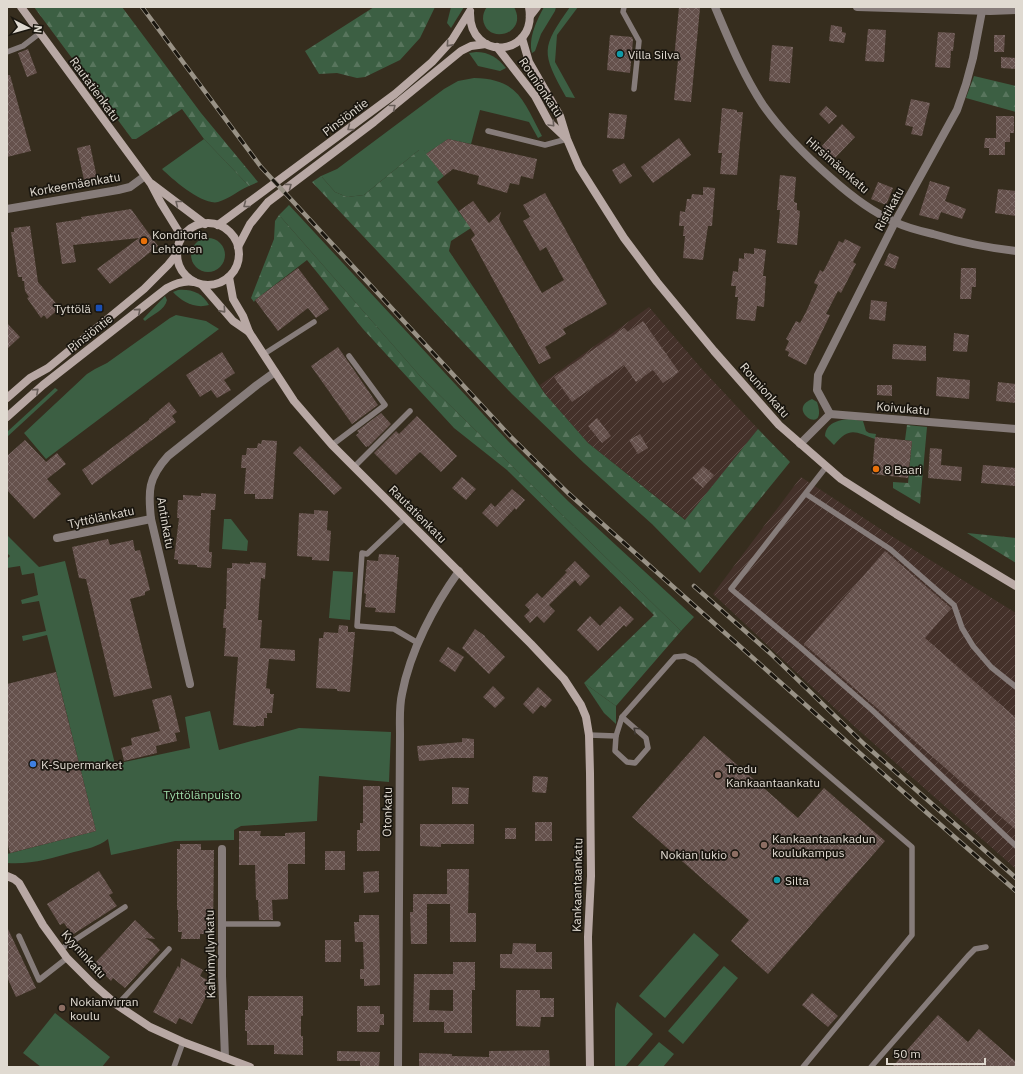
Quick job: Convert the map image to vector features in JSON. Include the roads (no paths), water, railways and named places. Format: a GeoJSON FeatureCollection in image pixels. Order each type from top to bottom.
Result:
{"type":"FeatureCollection","features":[{"type":"Feature","properties":{"kind":"main road","name":"Rautatienkatu"},"geometry":{"type":"LineString","coordinates":[[21,7],[151,184],[160,203],[182,237]]}},
{"type":"Feature","properties":{"kind":"main road"},"geometry":{"type":"LineString","coordinates":[[471,9],[470,21],[478,38],[486,44],[497,48],[515,44],[522,38],[528,29],[530,16],[529,7]]}},
{"type":"Feature","properties":{"kind":"main road"},"geometry":{"type":"LineString","coordinates":[[530,16],[537,7]]}},
{"type":"Feature","properties":{"kind":"main road","name":"Pinsiöntie"},"geometry":{"type":"LineString","coordinates":[[218,225],[395,94],[432,62],[452,40],[471,9]]}},
{"type":"Feature","properties":{"kind":"main road","name":"Rounionkatu"},"geometry":{"type":"LineString","coordinates":[[522,38],[529,62],[560,116],[567,139],[579,167],[594,193],[624,238],[657,282],[779,426],[841,479],[1016,586]]}},
{"type":"Feature","properties":{"kind":"main road","name":"Pinsiöntie"},"geometry":{"type":"LineString","coordinates":[[238,247],[250,224],[268,202],[374,122],[461,52],[471,46],[486,44]]}},
{"type":"Feature","properties":{"kind":"main road","name":"Rounionkatu"},"geometry":{"type":"LineString","coordinates":[[497,48],[535,96],[549,122],[567,139]]}},
{"type":"Feature","properties":{"kind":"main road","name":"Rautatienkatu"},"geometry":{"type":"LineString","coordinates":[[151,184],[205,224]]}},
{"type":"Feature","properties":{"kind":"main road"},"geometry":{"type":"LineString","coordinates":[[205,224],[218,225],[227,230],[234,238],[238,247],[239,255],[234,271],[229,277],[221,282],[211,285],[198,283],[187,278],[182,272],[178,263],[178,245],[182,237],[192,228],[205,224]]}},
{"type":"Feature","properties":{"kind":"main road","name":"Pinsiöntie"},"geometry":{"type":"LineString","coordinates":[[7,398],[30,378],[48,368],[144,289],[177,254]]}},
{"type":"Feature","properties":{"kind":"main road","name":"Rautatienkatu"},"geometry":{"type":"LineString","coordinates":[[229,277],[232,299],[243,316],[249,332],[294,401],[332,445],[531,644],[564,679],[581,705]]}},
{"type":"Feature","properties":{"kind":"main road","name":"Pinsiöntie"},"geometry":{"type":"LineString","coordinates":[[7,417],[43,385],[167,288],[187,280],[198,283]]}},
{"type":"Feature","properties":{"kind":"main road","name":"Rautatienkatu"},"geometry":{"type":"LineString","coordinates":[[198,283],[233,321],[249,332]]}},
{"type":"Feature","properties":{"kind":"main road","name":"Kankaantaankatu"},"geometry":{"type":"LineString","coordinates":[[581,705],[586,717],[589,735],[591,876],[588,937],[590,1067]]}},
{"type":"Feature","properties":{"kind":"main road","name":"Kyyninkatu"},"geometry":{"type":"LineString","coordinates":[[7,876],[19,883],[43,925],[60,949],[92,984],[117,1005],[150,1027],[183,1042],[250,1067]]}},
{"type":"Feature","properties":{"kind":"street","name":"Hirsimäenkatu"},"geometry":{"type":"LineString","coordinates":[[715,7],[749,81],[763,105],[793,142],[812,162],[855,198],[895,222],[958,241],[994,249],[1016,251]]}},
{"type":"Feature","properties":{"kind":"street"},"geometry":{"type":"LineString","coordinates":[[857,7],[1016,10]]}},
{"type":"Feature","properties":{"kind":"street","name":"Ristikatu"},"geometry":{"type":"LineString","coordinates":[[830,414],[817,390],[818,375],[895,222],[957,110],[973,58],[982,10]]}},
{"type":"Feature","properties":{"kind":"street","name":"Korkeemäenkatu"},"geometry":{"type":"LineString","coordinates":[[7,208],[118,190],[130,186],[145,176]]}},
{"type":"Feature","properties":{"kind":"street","name":"Antinkatu"},"geometry":{"type":"LineString","coordinates":[[190,684],[151,519],[149,492],[151,481],[161,464],[168,456],[275,372]]}},
{"type":"Feature","properties":{"kind":"street"},"geometry":{"type":"LineString","coordinates":[[800,444],[830,414]]}},
{"type":"Feature","properties":{"kind":"street","name":"Koivukatu"},"geometry":{"type":"LineString","coordinates":[[830,414],[1016,429]]}},
{"type":"Feature","properties":{"kind":"street","name":"Tyttölänkatu"},"geometry":{"type":"LineString","coordinates":[[57,538],[151,519]]}},
{"type":"Feature","properties":{"kind":"street","name":"Otonkatu"},"geometry":{"type":"LineString","coordinates":[[398,1067],[401,695],[411,659],[418,643],[426,626],[459,571]]}},
{"type":"Feature","properties":{"kind":"street","name":"Kahvimyllynkatu"},"geometry":{"type":"LineString","coordinates":[[222,849],[225,1058]]}},
{"type":"Feature","properties":{"kind":"lane"},"geometry":{"type":"LineString","coordinates":[[624,7],[623,12],[639,40],[634,89]]}},
{"type":"Feature","properties":{"kind":"lane"},"geometry":{"type":"LineString","coordinates":[[7,52],[23,46],[40,33]]}},
{"type":"Feature","properties":{"kind":"lane"},"geometry":{"type":"LineString","coordinates":[[488,131],[545,145],[567,139]]}},
{"type":"Feature","properties":{"kind":"lane"},"geometry":{"type":"LineString","coordinates":[[264,354],[314,322]]}},
{"type":"Feature","properties":{"kind":"lane"},"geometry":{"type":"LineString","coordinates":[[332,445],[385,406],[350,356]]}},
{"type":"Feature","properties":{"kind":"lane"},"geometry":{"type":"LineString","coordinates":[[354,467],[410,411]]}},
{"type":"Feature","properties":{"kind":"lane"},"geometry":{"type":"LineString","coordinates":[[826,467],[731,589],[872,710],[1016,846]]}},
{"type":"Feature","properties":{"kind":"lane"},"geometry":{"type":"LineString","coordinates":[[806,494],[890,549],[954,605],[962,628],[973,646],[992,667],[1016,687]]}},
{"type":"Feature","properties":{"kind":"lane"},"geometry":{"type":"LineString","coordinates":[[405,518],[367,554],[362,553],[356,626],[394,629],[418,643]]}},
{"type":"Feature","properties":{"kind":"lane"},"geometry":{"type":"LineString","coordinates":[[622,717],[646,738],[648,748],[635,763],[627,762],[615,751],[616,736],[622,717],[675,657],[685,656],[695,661],[912,847],[912,935],[803,1067]]}},
{"type":"Feature","properties":{"kind":"lane"},"geometry":{"type":"LineString","coordinates":[[589,735],[616,736]]}},
{"type":"Feature","properties":{"kind":"lane"},"geometry":{"type":"LineString","coordinates":[[60,949],[125,907]]}},
{"type":"Feature","properties":{"kind":"lane"},"geometry":{"type":"LineString","coordinates":[[222,924],[278,924]]}},
{"type":"Feature","properties":{"kind":"lane"},"geometry":{"type":"LineString","coordinates":[[19,936],[39,980],[68,958]]}},
{"type":"Feature","properties":{"kind":"lane"},"geometry":{"type":"LineString","coordinates":[[871,1067],[968,956],[975,949],[986,947]]}},
{"type":"Feature","properties":{"kind":"lane"},"geometry":{"type":"LineString","coordinates":[[117,1005],[169,949]]}},
{"type":"Feature","properties":{"kind":"lane"},"geometry":{"type":"LineString","coordinates":[[174,1067],[183,1042]]}},
{"type":"Feature","properties":{"kind":"railway"},"geometry":{"type":"LineString","coordinates":[[142,7],[261,167],[510,436],[568,493],[1016,891]]}},
{"type":"Feature","properties":{"kind":"railway"},"geometry":{"type":"LineString","coordinates":[[694,586],[770,653],[864,744],[1016,878]]}},
{"type":"Feature","properties":{"kind":"place","name":"Villa Silva"},"geometry":{"type":"Point","coordinates":[620,54]}},
{"type":"Feature","properties":{"kind":"place","name":"Konditoria Lehtonen"},"geometry":{"type":"Point","coordinates":[144,241]}},
{"type":"Feature","properties":{"kind":"place","name":"Tyttölä"},"geometry":{"type":"Point","coordinates":[99,308]}},
{"type":"Feature","properties":{"kind":"place","name":"8 Baari"},"geometry":{"type":"Point","coordinates":[876,469]}},
{"type":"Feature","properties":{"kind":"place","name":"K-Supermarket"},"geometry":{"type":"Point","coordinates":[33,764]}},
{"type":"Feature","properties":{"kind":"place","name":"Tredu Kankaantaankatu"},"geometry":{"type":"Point","coordinates":[718,775]}},
{"type":"Feature","properties":{"kind":"place","name":"Kankaantaankadun koulukampus"},"geometry":{"type":"Point","coordinates":[764,845]}},
{"type":"Feature","properties":{"kind":"place","name":"Nokian lukio"},"geometry":{"type":"Point","coordinates":[735,854]}},
{"type":"Feature","properties":{"kind":"place","name":"Silta"},"geometry":{"type":"Point","coordinates":[777,880]}},
{"type":"Feature","properties":{"kind":"place","name":"Nokianvirran koulu"},"geometry":{"type":"Point","coordinates":[62,1008]}},
{"type":"Feature","properties":{"kind":"park label","name":"Tyttölänpuisto"},"geometry":{"type":"Point","coordinates":[202,794]}}]}
